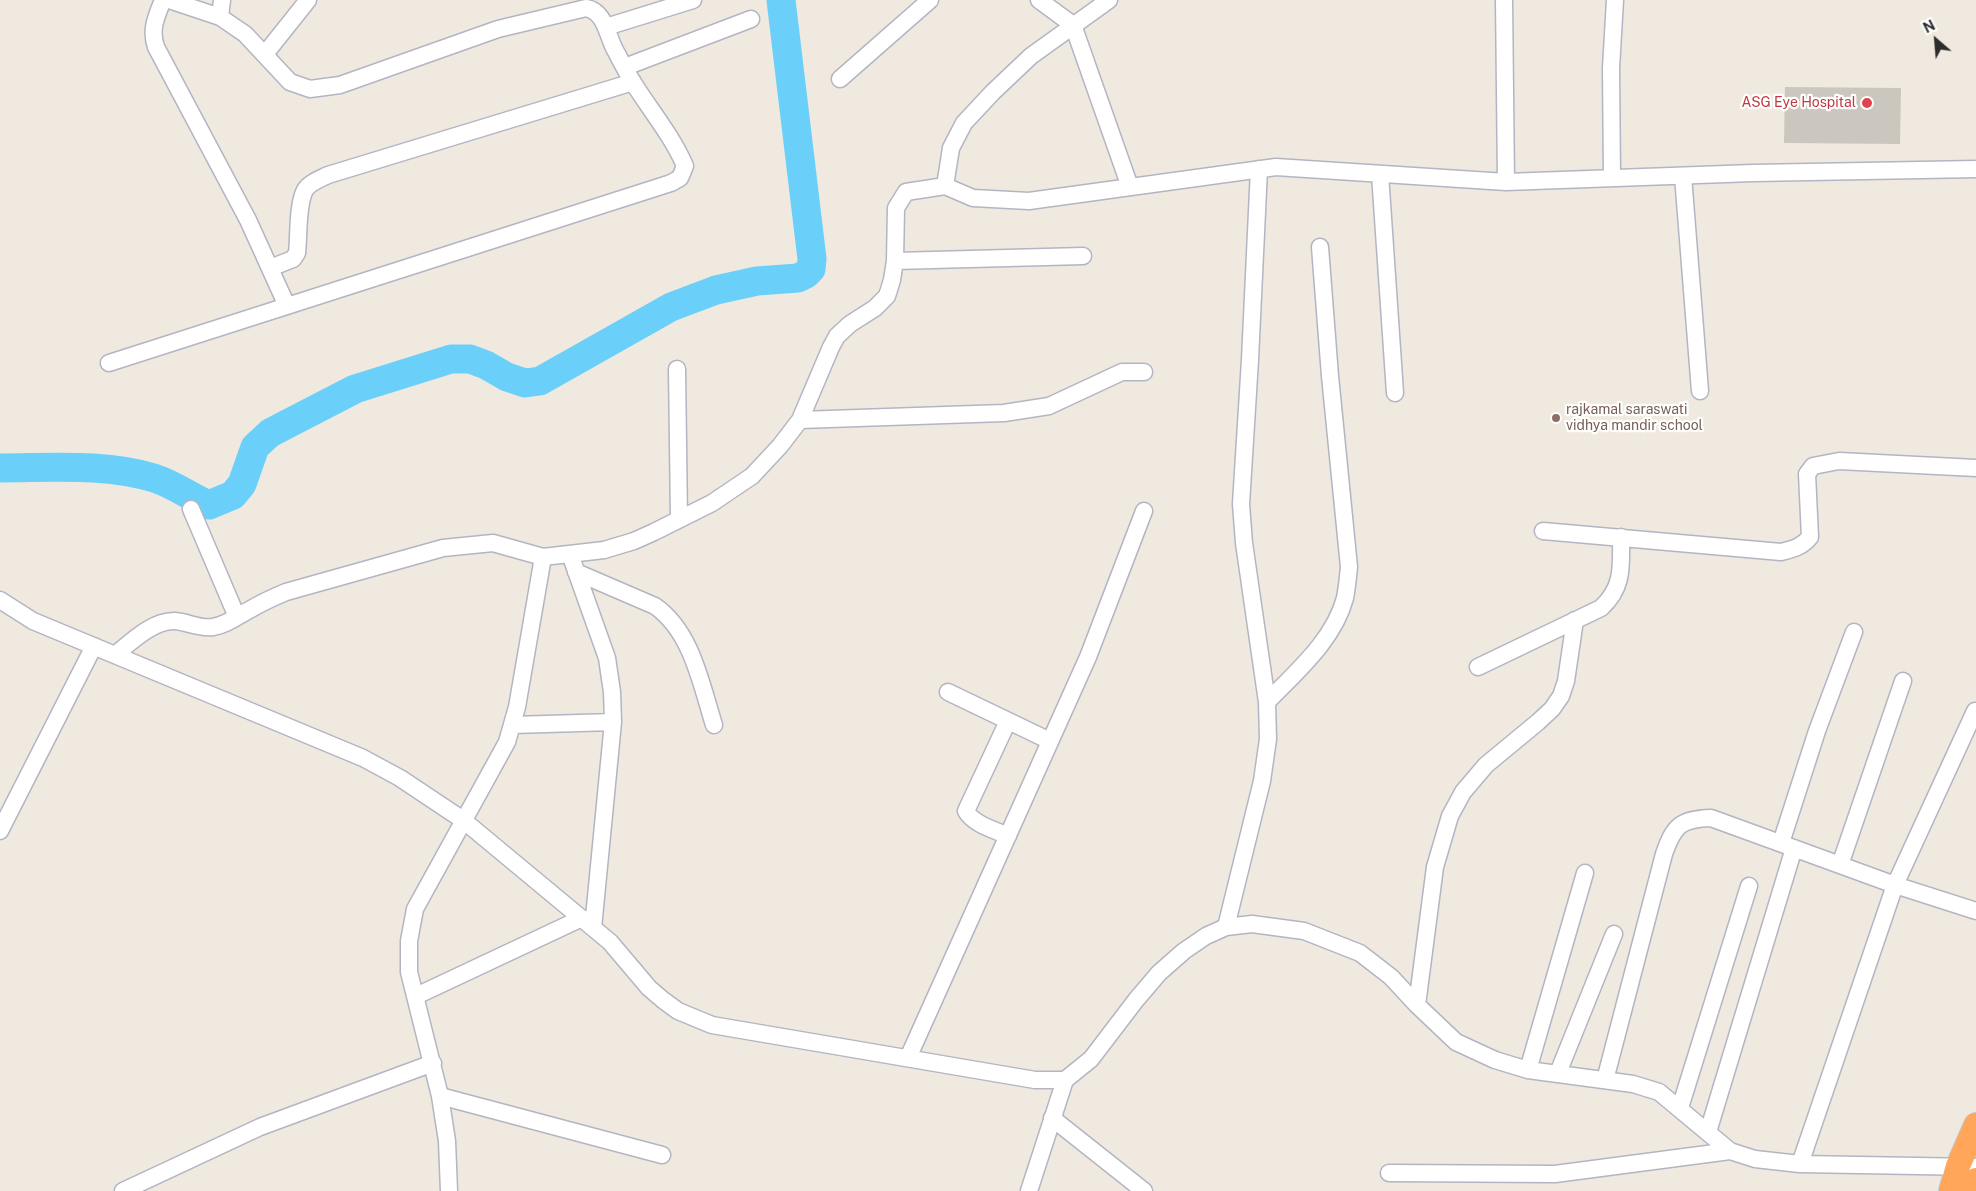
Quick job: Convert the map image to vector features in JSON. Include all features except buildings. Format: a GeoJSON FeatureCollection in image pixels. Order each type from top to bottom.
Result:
{"type":"FeatureCollection","features":[{"type":"Feature","properties":{"kind":"highway"},"geometry":{"type":"LineString","coordinates":[[1972,1191],[1970,1171],[1976,1125]]}},
{"type":"Feature","properties":{"kind":"highway"},"geometry":{"type":"LineString","coordinates":[[1951,1191],[1970,1171]]}},
{"type":"Feature","properties":{"kind":"street"},"geometry":{"type":"LineString","coordinates":[[163,0],[153,27],[153,38],[156,48],[248,220],[287,306]]}},
{"type":"Feature","properties":{"kind":"street"},"geometry":{"type":"LineString","coordinates":[[110,363],[670,183],[680,178],[686,166],[679,150],[633,82],[593,4],[586,8],[512,25],[340,85],[310,89],[290,82],[245,34],[220,17],[169,0]]}},
{"type":"Feature","properties":{"kind":"street"},"geometry":{"type":"LineString","coordinates":[[220,17],[222,0]]}},
{"type":"Feature","properties":{"kind":"street"},"geometry":{"type":"LineString","coordinates":[[265,54],[308,0]]}},
{"type":"Feature","properties":{"kind":"street"},"geometry":{"type":"LineString","coordinates":[[606,27],[693,0]]}},
{"type":"Feature","properties":{"kind":"street"},"geometry":{"type":"LineString","coordinates":[[840,79],[930,0]]}},
{"type":"Feature","properties":{"kind":"street"},"geometry":{"type":"LineString","coordinates":[[1039,0],[1073,26],[1130,187]]}},
{"type":"Feature","properties":{"kind":"street"},"geometry":{"type":"LineString","coordinates":[[946,186],[952,148],[964,123],[1031,56],[1109,0]]}},
{"type":"Feature","properties":{"kind":"street"},"geometry":{"type":"LineString","coordinates":[[1504,0],[1506,182]]}},
{"type":"Feature","properties":{"kind":"street"},"geometry":{"type":"LineString","coordinates":[[1612,178],[1611,68],[1614,0]]}},
{"type":"Feature","properties":{"kind":"street"},"geometry":{"type":"LineString","coordinates":[[625,67],[751,19]]}},
{"type":"Feature","properties":{"kind":"street"},"geometry":{"type":"LineString","coordinates":[[270,268],[293,259],[297,254],[301,204],[305,190],[316,180],[633,82]]}},
{"type":"Feature","properties":{"kind":"street"},"geometry":{"type":"LineString","coordinates":[[115,655],[146,631],[161,624],[173,621],[188,623],[200,628],[213,627],[286,592],[443,548],[493,543],[543,557],[604,550],[634,541],[712,503],[752,476],[780,446],[800,420],[837,336],[850,324],[875,308],[887,296],[895,262],[896,208],[906,192],[946,186],[974,198],[1029,201],[1276,167],[1506,182],[1976,169]]}},
{"type":"Feature","properties":{"kind":"street"},"geometry":{"type":"LineString","coordinates":[[1226,927],[1262,781],[1268,739],[1267,702],[1244,542],[1241,504],[1250,360],[1258,169]]}},
{"type":"Feature","properties":{"kind":"street"},"geometry":{"type":"LineString","coordinates":[[1380,174],[1395,394]]}},
{"type":"Feature","properties":{"kind":"street"},"geometry":{"type":"LineString","coordinates":[[1683,176],[1700,390]]}},
{"type":"Feature","properties":{"kind":"street"},"geometry":{"type":"LineString","coordinates":[[1267,702],[1321,644],[1335,623],[1345,598],[1349,567],[1330,376],[1320,247]]}},
{"type":"Feature","properties":{"kind":"street"},"geometry":{"type":"LineString","coordinates":[[895,262],[1084,256]]}},
{"type":"Feature","properties":{"kind":"street"},"geometry":{"type":"LineString","coordinates":[[677,369],[679,519]]}},
{"type":"Feature","properties":{"kind":"street"},"geometry":{"type":"LineString","coordinates":[[800,420],[1026,411],[1049,406],[1122,372],[1144,372]]}},
{"type":"Feature","properties":{"kind":"street"},"geometry":{"type":"LineString","coordinates":[[1543,531],[1781,552],[1805,544],[1810,537],[1806,474],[1813,466],[1839,461],[1976,468]]}},
{"type":"Feature","properties":{"kind":"street"},"geometry":{"type":"LineString","coordinates":[[191,509],[236,617]]}},
{"type":"Feature","properties":{"kind":"street"},"geometry":{"type":"LineString","coordinates":[[908,1058],[1088,657],[1144,511]]}},
{"type":"Feature","properties":{"kind":"street"},"geometry":{"type":"LineString","coordinates":[[1478,667],[1600,608],[1612,598],[1621,574],[1621,538]]}},
{"type":"Feature","properties":{"kind":"street"},"geometry":{"type":"LineString","coordinates":[[570,554],[607,658],[612,692],[613,722],[588,923]]}},
{"type":"Feature","properties":{"kind":"street"},"geometry":{"type":"LineString","coordinates":[[449,1191],[447,1141],[440,1096],[409,972],[409,940],[415,909],[507,742],[523,678],[543,557]]}},
{"type":"Feature","properties":{"kind":"street"},"geometry":{"type":"LineString","coordinates":[[576,572],[655,606],[666,614],[684,639],[714,725]]}},
{"type":"Feature","properties":{"kind":"street"},"geometry":{"type":"LineString","coordinates":[[1,601],[34,621],[363,758],[400,778],[463,820],[588,923],[610,942],[649,988],[678,1011],[712,1025],[1035,1080],[1065,1080]]}},
{"type":"Feature","properties":{"kind":"street"},"geometry":{"type":"LineString","coordinates":[[1417,1005],[1435,867],[1450,816],[1463,792],[1486,765],[1538,722],[1552,709],[1561,696],[1566,681],[1575,620]]}},
{"type":"Feature","properties":{"kind":"street"},"geometry":{"type":"LineString","coordinates":[[1708,1132],[1788,845],[1817,731],[1854,632]]}},
{"type":"Feature","properties":{"kind":"street"},"geometry":{"type":"LineString","coordinates":[[0,831],[94,646]]}},
{"type":"Feature","properties":{"kind":"street"},"geometry":{"type":"LineString","coordinates":[[1840,865],[1903,681]]}},
{"type":"Feature","properties":{"kind":"street"},"geometry":{"type":"LineString","coordinates":[[948,692],[1050,742]]}},
{"type":"Feature","properties":{"kind":"street"},"geometry":{"type":"LineString","coordinates":[[1800,1164],[1896,886],[1975,711]]}},
{"type":"Feature","properties":{"kind":"street"},"geometry":{"type":"LineString","coordinates":[[1008,721],[966,811],[969,817],[1008,836]]}},
{"type":"Feature","properties":{"kind":"street"},"geometry":{"type":"LineString","coordinates":[[512,725],[613,722]]}},
{"type":"Feature","properties":{"kind":"street"},"geometry":{"type":"LineString","coordinates":[[1605,1080],[1664,854],[1669,841],[1678,827],[1692,818],[1711,818],[1896,886],[1976,911]]}},
{"type":"Feature","properties":{"kind":"street"},"geometry":{"type":"LineString","coordinates":[[1528,1070],[1584,873]]}},
{"type":"Feature","properties":{"kind":"street"},"geometry":{"type":"LineString","coordinates":[[1680,1108],[1749,886]]}},
{"type":"Feature","properties":{"kind":"street"},"geometry":{"type":"LineString","coordinates":[[416,996],[588,923]]}},
{"type":"Feature","properties":{"kind":"street"},"geometry":{"type":"LineString","coordinates":[[1029,1191],[1065,1080],[1091,1060],[1159,973],[1184,951],[1206,936],[1226,927],[1252,924],[1304,931],[1360,953],[1392,977],[1417,1005],[1456,1042],[1495,1060],[1528,1070],[1633,1084],[1659,1092],[1730,1151]]}},
{"type":"Feature","properties":{"kind":"street"},"geometry":{"type":"LineString","coordinates":[[1558,1073],[1614,934]]}},
{"type":"Feature","properties":{"kind":"street"},"geometry":{"type":"LineString","coordinates":[[123,1191],[260,1127],[433,1063]]}},
{"type":"Feature","properties":{"kind":"street"},"geometry":{"type":"LineString","coordinates":[[440,1096],[662,1155]]}},
{"type":"Feature","properties":{"kind":"street"},"geometry":{"type":"LineString","coordinates":[[1052,1118],[1144,1191]]}},
{"type":"Feature","properties":{"kind":"street"},"geometry":{"type":"LineString","coordinates":[[1389,1173],[1555,1174],[1730,1151],[1755,1158],[1800,1164],[1970,1171]]}},
{"type":"Feature","properties":{"kind":"waterway"},"geometry":{"type":"LineString","coordinates":[[0,468],[77,467],[135,473],[154,478],[175,487],[209,505],[233,495],[242,484],[255,447],[270,433],[355,389],[451,359],[470,359],[486,365],[507,377],[525,383],[540,381],[671,307],[716,290],[757,281],[798,278],[806,274],[811,269],[812,259],[781,0]]}},
{"type":"Feature","properties":{"kind":"place","name":"ASG Eye Hospital"},"geometry":{"type":"Point","coordinates":[1867,103]}},
{"type":"Feature","properties":{"kind":"place","name":"rajkamal saraswati vidhya mandir school"},"geometry":{"type":"Point","coordinates":[1556,418]}}]}
